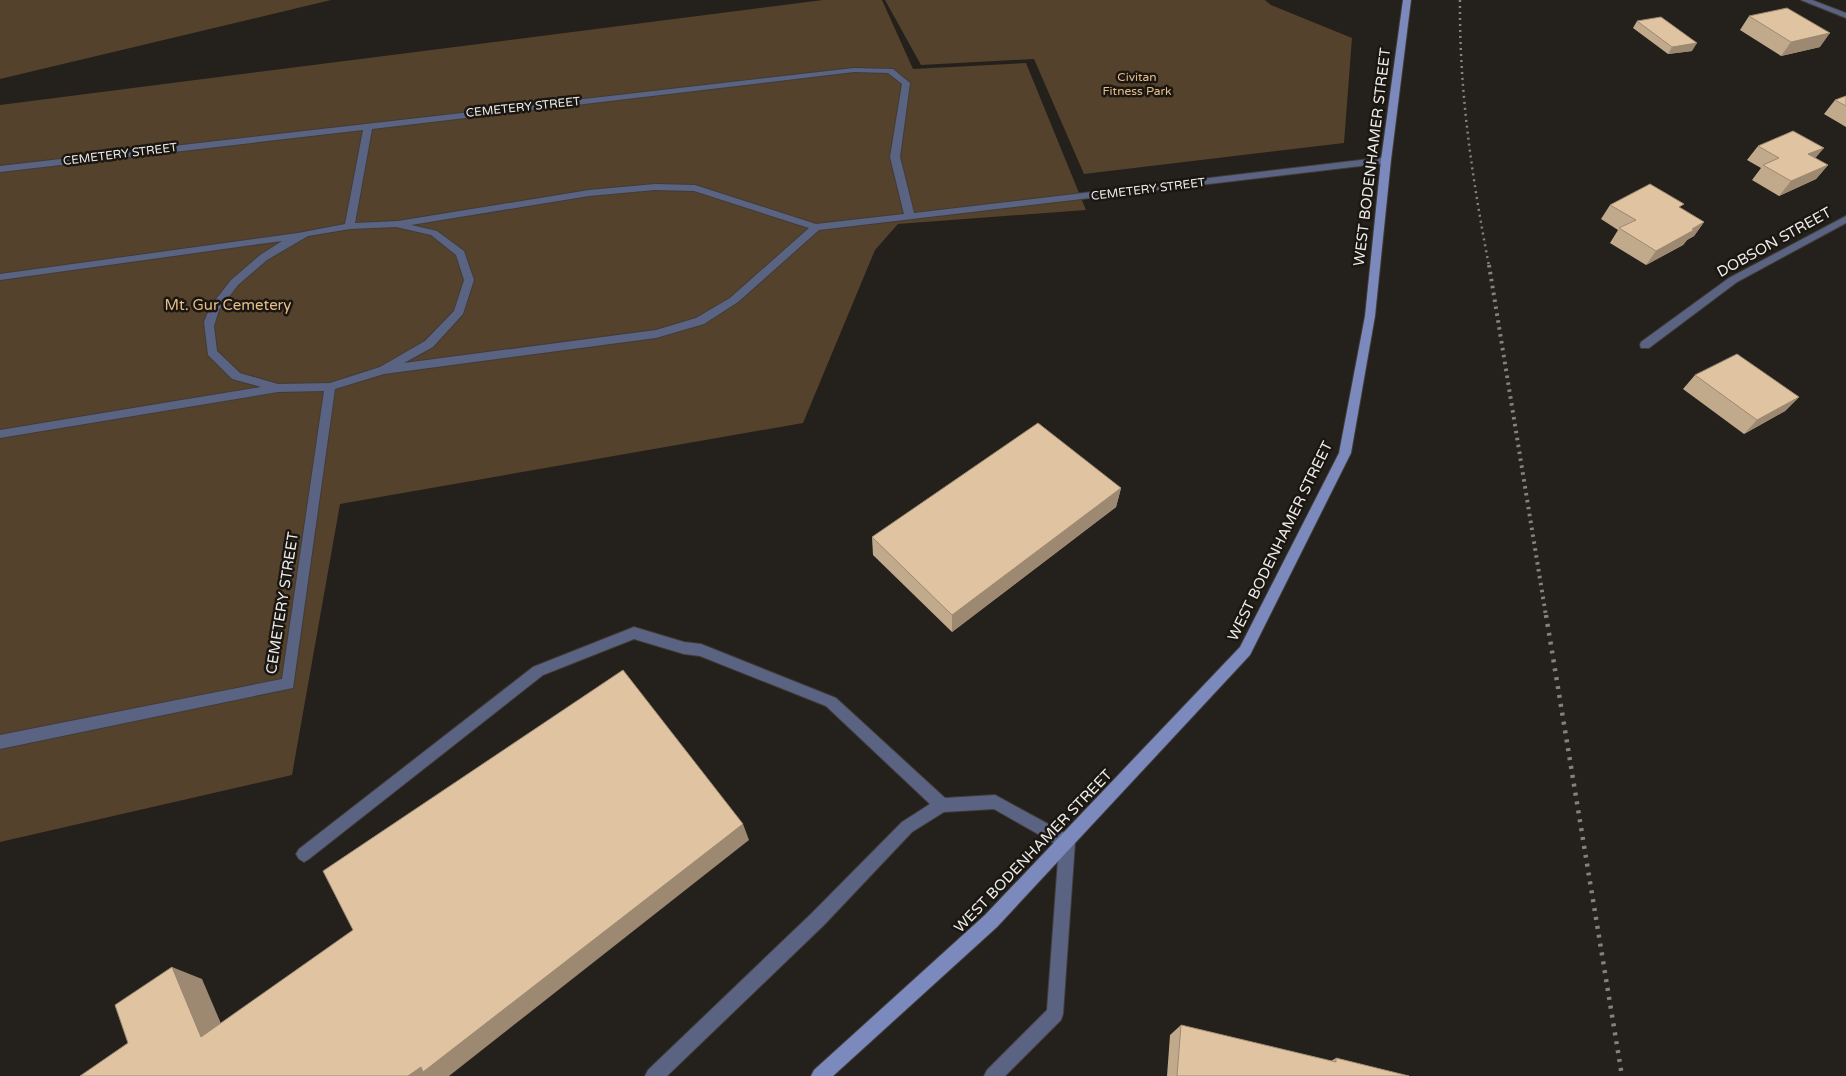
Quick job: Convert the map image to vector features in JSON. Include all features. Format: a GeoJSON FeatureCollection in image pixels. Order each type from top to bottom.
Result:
{"type":"FeatureCollection","features":[{"type":"Feature","properties":{"kind":"main road","name":"WEST BODENHAMER STREET"},"geometry":{"type":"LineString","coordinates":[[820,1076],[990,921],[1067,842],[1245,651],[1345,453],[1370,316],[1386,160],[1407,0]]}},
{"type":"Feature","properties":{"kind":"street"},"geometry":{"type":"LineString","coordinates":[[1805,0],[1846,16]]}},
{"type":"Feature","properties":{"kind":"street","name":"CEMETERY STREET"},"geometry":{"type":"LineString","coordinates":[[0,169],[854,70],[890,70],[906,83],[895,157],[910,217]]}},
{"type":"Feature","properties":{"kind":"street"},"geometry":{"type":"LineString","coordinates":[[350,226],[368,125]]}},
{"type":"Feature","properties":{"kind":"street","name":"CEMETERY STREET"},"geometry":{"type":"LineString","coordinates":[[816,228],[1386,160]]}},
{"type":"Feature","properties":{"kind":"street"},"geometry":{"type":"LineString","coordinates":[[0,277],[304,235],[350,226],[396,224],[589,193],[655,187],[695,188],[816,228]]}},
{"type":"Feature","properties":{"kind":"street","name":"DOBSON STREET"},"geometry":{"type":"LineString","coordinates":[[1645,345],[1733,280],[1846,219]]}},
{"type":"Feature","properties":{"kind":"street"},"geometry":{"type":"LineString","coordinates":[[384,370],[429,344],[435,338],[459,312],[469,280],[460,253],[434,233],[396,224]]}},
{"type":"Feature","properties":{"kind":"street"},"geometry":{"type":"LineString","coordinates":[[0,434],[278,388],[330,386],[384,370],[656,334],[700,321],[734,300],[816,228]]}},
{"type":"Feature","properties":{"kind":"street"},"geometry":{"type":"LineString","coordinates":[[278,388],[236,376],[212,352],[209,321],[227,289],[260,260],[304,235]]}},
{"type":"Feature","properties":{"kind":"street","name":"CEMETERY STREET"},"geometry":{"type":"LineString","coordinates":[[0,742],[288,684],[330,386]]}},
{"type":"Feature","properties":{"kind":"street"},"geometry":{"type":"LineString","coordinates":[[304,854],[538,671],[634,633],[684,648],[701,650],[831,702],[942,805]]}},
{"type":"Feature","properties":{"kind":"street"},"geometry":{"type":"LineString","coordinates":[[654,1076],[818,919],[906,827],[942,805],[995,802],[1067,842],[1055,1014],[993,1076]]}},
{"type":"Feature","properties":{"kind":"green space"},"geometry":{"type":"Polygon","coordinates":[[[0,0],[331,0],[0,79],[0,0]]]}},
{"type":"Feature","properties":{"kind":"green space","name":"Mt. Gur Cemetery"},"geometry":{"type":"Polygon","coordinates":[[[823,0],[882,0],[913,69],[1026,63],[1086,210],[898,224],[875,250],[803,423],[340,504],[292,775],[0,842],[0,105],[823,0]]]}},
{"type":"Feature","properties":{"kind":"green space","name":"Civitan Fitness Park"},"geometry":{"type":"Polygon","coordinates":[[[885,0],[1265,0],[1271,5],[1352,38],[1344,143],[1084,174],[1034,59],[921,65],[885,0]]]}},
{"type":"Feature","properties":{"kind":"building"},"geometry":{"type":"Polygon","coordinates":[[[1787,8],[1830,33],[1791,42],[1749,16],[1787,8]]]}},
{"type":"Feature","properties":{"kind":"building"},"geometry":{"type":"Polygon","coordinates":[[[1661,17],[1697,43],[1672,47],[1637,21],[1661,17]]]}},
{"type":"Feature","properties":{"kind":"building"},"geometry":{"type":"Polygon","coordinates":[[[1846,96],[1846,106],[1835,100],[1846,96]]]}},
{"type":"Feature","properties":{"kind":"building"},"geometry":{"type":"Polygon","coordinates":[[[1793,131],[1824,148],[1808,154],[1828,165],[1791,181],[1763,165],[1779,158],[1758,146],[1793,131]]]}},
{"type":"Feature","properties":{"kind":"building"},"geometry":{"type":"Polygon","coordinates":[[[1650,184],[1684,204],[1679,207],[1704,222],[1692,229],[1694,230],[1656,251],[1619,228],[1636,220],[1610,205],[1650,184]]]}},
{"type":"Feature","properties":{"kind":"building"},"geometry":{"type":"Polygon","coordinates":[[[1737,354],[1799,397],[1757,420],[1695,375],[1737,354]]]}},
{"type":"Feature","properties":{"kind":"building"},"geometry":{"type":"Polygon","coordinates":[[[1038,423],[1121,488],[952,615],[872,537],[1038,423]]]}},
{"type":"Feature","properties":{"kind":"building"},"geometry":{"type":"Polygon","coordinates":[[[623,670],[743,824],[423,1072],[421,1067],[408,1076],[80,1076],[128,1043],[115,1005],[172,967],[201,1037],[353,930],[323,871],[623,670]]]}},
{"type":"Feature","properties":{"kind":"building"},"geometry":{"type":"Polygon","coordinates":[[[1181,1025],[1336,1062],[1336,1058],[1409,1076],[1177,1076],[1181,1025]]]}},
{"type":"Feature","properties":{"kind":"railway"},"geometry":{"type":"LineString","coordinates":[[1460,0],[1464,101],[1477,200],[1489,266]]}},
{"type":"Feature","properties":{"kind":"railway"},"geometry":{"type":"LineString","coordinates":[[1489,265],[1546,616]]}},
{"type":"Feature","properties":{"kind":"railway"},"geometry":{"type":"LineString","coordinates":[[1546,615],[1622,1076]]}}]}
